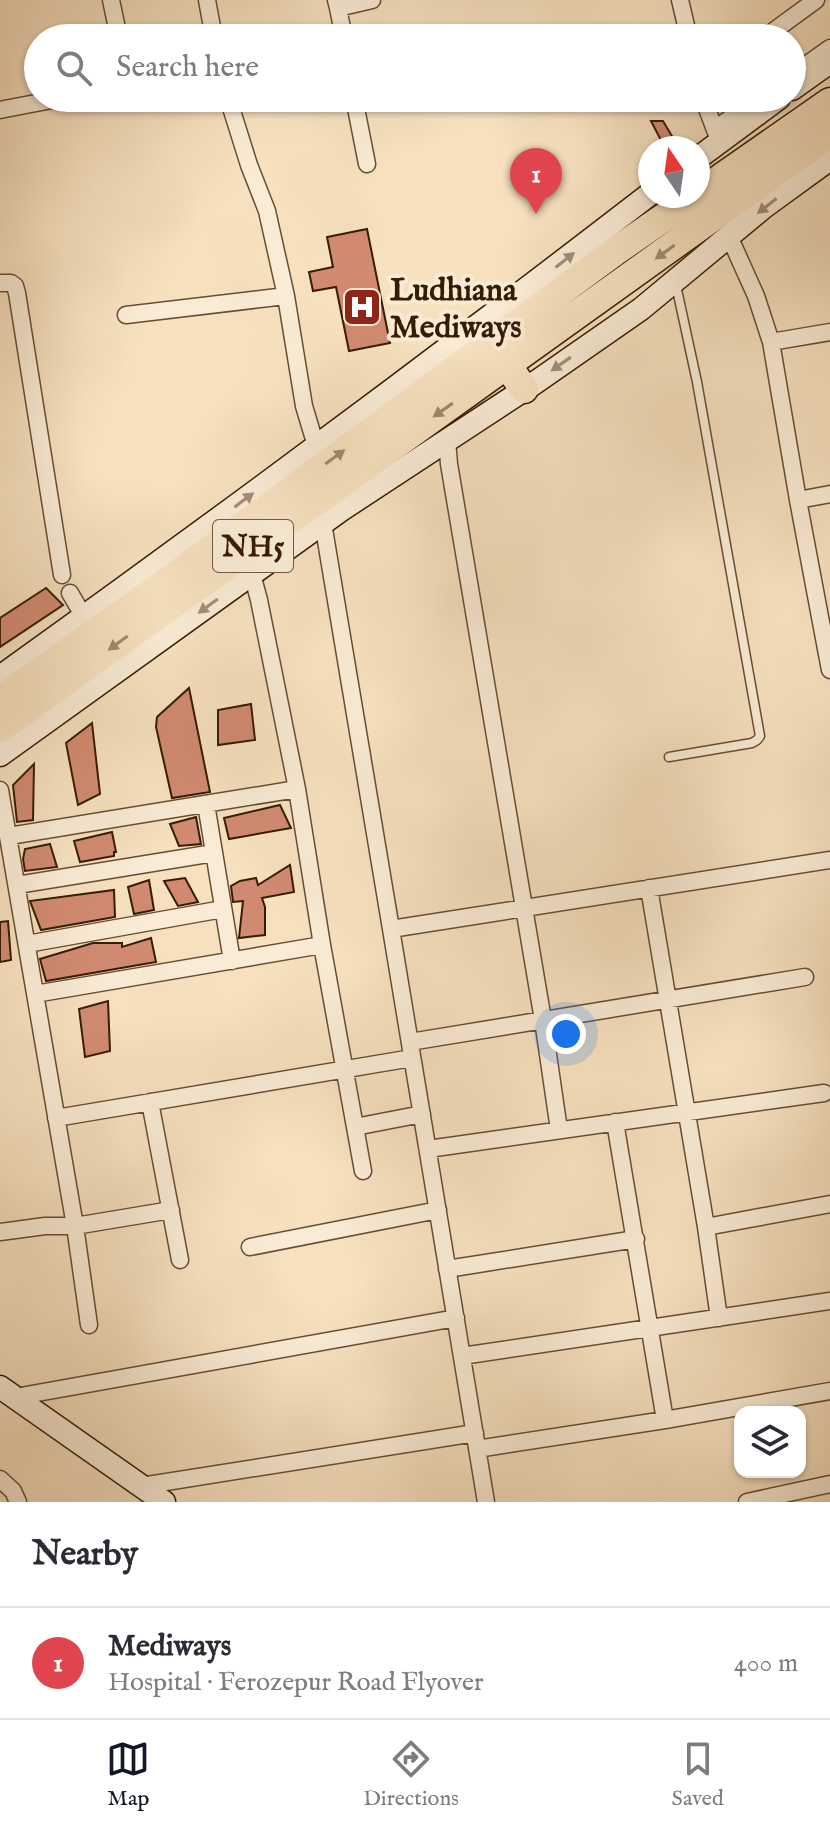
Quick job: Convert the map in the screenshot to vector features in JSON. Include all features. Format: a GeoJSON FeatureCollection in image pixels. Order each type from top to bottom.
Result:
{"type":"FeatureCollection","features":[{"type":"Feature","properties":{"kind":"highway","name":"NH5"},"geometry":{"type":"LineString","coordinates":[[710,188],[824,131]]}},
{"type":"Feature","properties":{"kind":"highway","name":"NH5"},"geometry":{"type":"LineString","coordinates":[[0,728],[491,345],[824,131]]}},
{"type":"Feature","properties":{"kind":"highway","name":"NH5"},"geometry":{"type":"LineString","coordinates":[[0,700],[168,581],[677,208]]}},
{"type":"Feature","properties":{"kind":"highway"},"geometry":{"type":"LineString","coordinates":[[491,345],[524,389]]}},
{"type":"Feature","properties":{"kind":"main road"},"geometry":{"type":"LineString","coordinates":[[806,79],[830,62]]}},
{"type":"Feature","properties":{"kind":"main road"},"geometry":{"type":"LineString","coordinates":[[710,143],[717,135],[756,112]]}},
{"type":"Feature","properties":{"kind":"main road"},"geometry":{"type":"LineString","coordinates":[[0,755],[323,523],[641,309],[764,207],[824,131]]}},
{"type":"Feature","properties":{"kind":"main road"},"geometry":{"type":"LineString","coordinates":[[0,677],[316,446],[491,345],[638,205]]}},
{"type":"Feature","properties":{"kind":"main road"},"geometry":{"type":"LineString","coordinates":[[7,1392],[164,1502]]}},
{"type":"Feature","properties":{"kind":"street"},"geometry":{"type":"LineString","coordinates":[[111,0],[116,24]]}},
{"type":"Feature","properties":{"kind":"street"},"geometry":{"type":"LineString","coordinates":[[207,0],[211,24]]}},
{"type":"Feature","properties":{"kind":"street"},"geometry":{"type":"LineString","coordinates":[[341,24],[337,4],[372,0]]}},
{"type":"Feature","properties":{"kind":"street"},"geometry":{"type":"LineString","coordinates":[[680,0],[686,24]]}},
{"type":"Feature","properties":{"kind":"street"},"geometry":{"type":"LineString","coordinates":[[783,24],[816,0]]}},
{"type":"Feature","properties":{"kind":"street"},"geometry":{"type":"LineString","coordinates":[[806,65],[830,48]]}},
{"type":"Feature","properties":{"kind":"street"},"geometry":{"type":"LineString","coordinates":[[0,110],[24,105]]}},
{"type":"Feature","properties":{"kind":"street"},"geometry":{"type":"LineString","coordinates":[[232,112],[267,211],[286,296],[304,406],[316,446]]}},
{"type":"Feature","properties":{"kind":"street"},"geometry":{"type":"LineString","coordinates":[[357,112],[367,164]]}},
{"type":"Feature","properties":{"kind":"street"},"geometry":{"type":"LineString","coordinates":[[708,112],[717,135],[743,112]]}},
{"type":"Feature","properties":{"kind":"street"},"geometry":{"type":"LineString","coordinates":[[729,236],[756,296],[771,342],[830,670]]}},
{"type":"Feature","properties":{"kind":"street"},"geometry":{"type":"LineString","coordinates":[[0,283],[11,283],[17,293],[62,575]]}},
{"type":"Feature","properties":{"kind":"street"},"geometry":{"type":"LineString","coordinates":[[126,315],[286,296]]}},
{"type":"Feature","properties":{"kind":"street"},"geometry":{"type":"LineString","coordinates":[[771,342],[830,332]]}},
{"type":"Feature","properties":{"kind":"street"},"geometry":{"type":"LineString","coordinates":[[447,440],[559,1130]]}},
{"type":"Feature","properties":{"kind":"street"},"geometry":{"type":"LineString","coordinates":[[798,500],[830,494]]}},
{"type":"Feature","properties":{"kind":"street"},"geometry":{"type":"LineString","coordinates":[[323,523],[486,1502]]}},
{"type":"Feature","properties":{"kind":"street"},"geometry":{"type":"LineString","coordinates":[[252,574],[297,789],[363,1171]]}},
{"type":"Feature","properties":{"kind":"street"},"geometry":{"type":"LineString","coordinates":[[70,593],[84,617]]}},
{"type":"Feature","properties":{"kind":"street"},"geometry":{"type":"LineString","coordinates":[[9,836],[297,789]]}},
{"type":"Feature","properties":{"kind":"street"},"geometry":{"type":"LineString","coordinates":[[0,790],[75,1226],[89,1325]]}},
{"type":"Feature","properties":{"kind":"street"},"geometry":{"type":"LineString","coordinates":[[206,804],[232,961]]}},
{"type":"Feature","properties":{"kind":"street"},"geometry":{"type":"LineString","coordinates":[[17,885],[214,853]]}},
{"type":"Feature","properties":{"kind":"street"},"geometry":{"type":"LineString","coordinates":[[391,929],[830,860]]}},
{"type":"Feature","properties":{"kind":"street"},"geometry":{"type":"LineString","coordinates":[[649,888],[719,1318]]}},
{"type":"Feature","properties":{"kind":"street"},"geometry":{"type":"LineString","coordinates":[[27,944],[223,909]]}},
{"type":"Feature","properties":{"kind":"street"},"geometry":{"type":"LineString","coordinates":[[35,994],[322,945]]}},
{"type":"Feature","properties":{"kind":"street"},"geometry":{"type":"LineString","coordinates":[[56,1118],[345,1069],[411,1050],[543,1020],[805,977]]}},
{"type":"Feature","properties":{"kind":"street"},"geometry":{"type":"LineString","coordinates":[[428,1149],[824,1093]]}},
{"type":"Feature","properties":{"kind":"street"},"geometry":{"type":"LineString","coordinates":[[150,1102],[180,1260]]}},
{"type":"Feature","properties":{"kind":"street"},"geometry":{"type":"LineString","coordinates":[[355,1127],[422,1114]]}},
{"type":"Feature","properties":{"kind":"street"},"geometry":{"type":"LineString","coordinates":[[615,1122],[665,1420]]}},
{"type":"Feature","properties":{"kind":"street"},"geometry":{"type":"LineString","coordinates":[[706,1227],[830,1204]]}},
{"type":"Feature","properties":{"kind":"street"},"geometry":{"type":"LineString","coordinates":[[0,1232],[75,1226],[171,1210]]}},
{"type":"Feature","properties":{"kind":"street"},"geometry":{"type":"LineString","coordinates":[[250,1247],[438,1210]]}},
{"type":"Feature","properties":{"kind":"street"},"geometry":{"type":"LineString","coordinates":[[447,1269],[636,1239]]}},
{"type":"Feature","properties":{"kind":"street"},"geometry":{"type":"LineString","coordinates":[[462,1356],[830,1301]]}},
{"type":"Feature","properties":{"kind":"street"},"geometry":{"type":"LineString","coordinates":[[7,1392],[456,1318]]}},
{"type":"Feature","properties":{"kind":"street"},"geometry":{"type":"LineString","coordinates":[[141,1486],[476,1441],[665,1420],[830,1391]]}},
{"type":"Feature","properties":{"kind":"street"},"geometry":{"type":"LineString","coordinates":[[0,1479],[13,1491],[18,1502]]}},
{"type":"Feature","properties":{"kind":"street"},"geometry":{"type":"LineString","coordinates":[[747,1502],[830,1484]]}},
{"type":"Feature","properties":{"kind":"lane"},"geometry":{"type":"LineString","coordinates":[[669,757],[752,743],[760,736],[697,382],[675,281]]}},
{"type":"Feature","properties":{"kind":"building"},"geometry":{"type":"Polygon","coordinates":[[[651,121],[663,121],[672,136],[659,136],[651,121]]]}},
{"type":"Feature","properties":{"kind":"building"},"geometry":{"type":"Polygon","coordinates":[[[367,229],[390,343],[349,351],[336,287],[313,291],[309,272],[333,267],[327,237],[367,229]]]}},
{"type":"Feature","properties":{"kind":"building"},"geometry":{"type":"Polygon","coordinates":[[[46,588],[63,605],[0,647],[0,618],[46,588]]]}},
{"type":"Feature","properties":{"kind":"building"},"geometry":{"type":"Polygon","coordinates":[[[189,688],[210,792],[172,798],[156,727],[157,717],[189,688]]]}},
{"type":"Feature","properties":{"kind":"building"},"geometry":{"type":"Polygon","coordinates":[[[251,704],[255,740],[218,745],[218,710],[251,704]]]}},
{"type":"Feature","properties":{"kind":"building"},"geometry":{"type":"Polygon","coordinates":[[[92,723],[100,794],[78,805],[66,743],[92,723]]]}},
{"type":"Feature","properties":{"kind":"building"},"geometry":{"type":"Polygon","coordinates":[[[34,764],[33,820],[17,822],[13,785],[34,764]]]}},
{"type":"Feature","properties":{"kind":"building"},"geometry":{"type":"Polygon","coordinates":[[[280,805],[291,828],[229,839],[224,818],[280,805]]]}},
{"type":"Feature","properties":{"kind":"building"},"geometry":{"type":"Polygon","coordinates":[[[196,817],[201,844],[179,846],[170,824],[196,817]]]}},
{"type":"Feature","properties":{"kind":"building"},"geometry":{"type":"Polygon","coordinates":[[[112,832],[114,856],[80,862],[74,841],[112,832]]]}},
{"type":"Feature","properties":{"kind":"building"},"geometry":{"type":"Polygon","coordinates":[[[50,844],[57,867],[25,871],[25,849],[50,844]]]}},
{"type":"Feature","properties":{"kind":"building"},"geometry":{"type":"Polygon","coordinates":[[[290,865],[294,892],[262,898],[265,935],[239,938],[243,901],[233,902],[231,886],[256,878],[258,885],[290,865]]]}},
{"type":"Feature","properties":{"kind":"building"},"geometry":{"type":"Polygon","coordinates":[[[185,878],[198,902],[178,906],[164,881],[185,878]]]}},
{"type":"Feature","properties":{"kind":"building"},"geometry":{"type":"Polygon","coordinates":[[[149,880],[154,910],[134,914],[128,887],[149,880]]]}},
{"type":"Feature","properties":{"kind":"building"},"geometry":{"type":"Polygon","coordinates":[[[114,890],[115,917],[41,930],[30,901],[114,890]]]}},
{"type":"Feature","properties":{"kind":"building"},"geometry":{"type":"Polygon","coordinates":[[[8,921],[11,960],[0,962],[0,922],[8,921]]]}},
{"type":"Feature","properties":{"kind":"building"},"geometry":{"type":"Polygon","coordinates":[[[151,938],[156,962],[46,981],[40,959],[93,943],[122,943],[122,947],[151,938]]]}},
{"type":"Feature","properties":{"kind":"building"},"geometry":{"type":"Polygon","coordinates":[[[108,1001],[110,1051],[85,1057],[79,1009],[108,1001]]]}},
{"type":"Feature","properties":{"kind":"place","name":"Mediways"},"geometry":{"type":"Point","coordinates":[536,214]}},
{"type":"Feature","properties":{"kind":"place","name":"Ludhiana Mediways"},"geometry":{"type":"Point","coordinates":[362,307]}}]}
